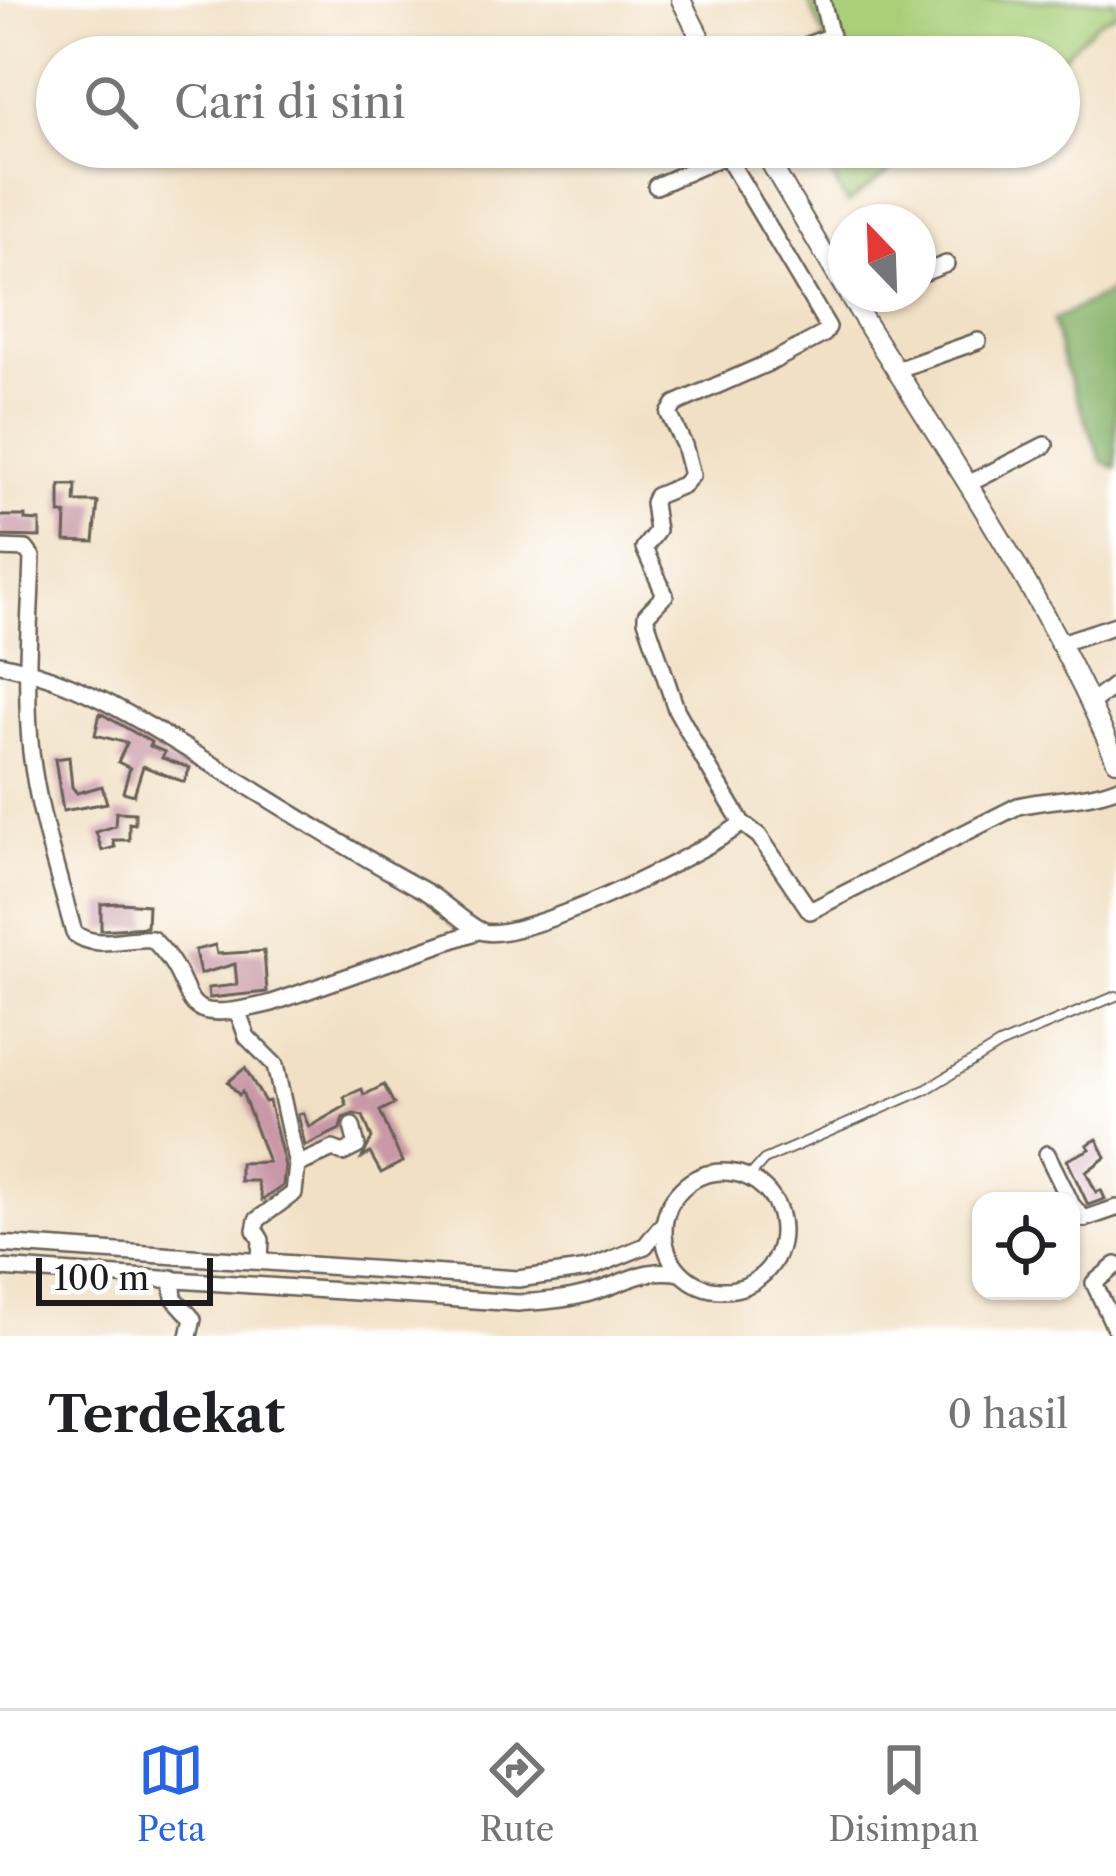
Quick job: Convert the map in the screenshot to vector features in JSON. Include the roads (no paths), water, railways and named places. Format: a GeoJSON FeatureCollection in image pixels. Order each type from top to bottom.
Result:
{"type":"FeatureCollection","features":[{"type":"Feature","properties":{"kind":"street"},"geometry":{"type":"LineString","coordinates":[[681,0],[699,36]]}},
{"type":"Feature","properties":{"kind":"street"},"geometry":{"type":"LineString","coordinates":[[822,0],[831,36]]}},
{"type":"Feature","properties":{"kind":"street"},"geometry":{"type":"LineString","coordinates":[[656,186],[702,168]]}},
{"type":"Feature","properties":{"kind":"street"},"geometry":{"type":"LineString","coordinates":[[734,168],[828,327],[824,334],[775,360],[671,408],[669,414],[692,475],[683,485],[656,496],[657,531],[644,548],[665,595],[646,620],[676,709],[742,823],[759,836],[810,911],[1018,806],[1052,798],[1092,797],[1116,788]]}},
{"type":"Feature","properties":{"kind":"street"},"geometry":{"type":"LineString","coordinates":[[774,168],[828,254]]}},
{"type":"Feature","properties":{"kind":"street"},"geometry":{"type":"LineString","coordinates":[[936,268],[946,264]]}},
{"type":"Feature","properties":{"kind":"street"},"geometry":{"type":"LineString","coordinates":[[864,312],[1007,546],[1116,761]]}},
{"type":"Feature","properties":{"kind":"street"},"geometry":{"type":"LineString","coordinates":[[896,370],[978,341]]}},
{"type":"Feature","properties":{"kind":"street"},"geometry":{"type":"LineString","coordinates":[[968,484],[1045,445]]}},
{"type":"Feature","properties":{"kind":"street"},"geometry":{"type":"LineString","coordinates":[[0,548],[26,549],[32,556],[31,752],[74,933],[97,944],[152,939],[196,1009],[238,1012],[478,931],[501,932],[569,912],[700,850],[742,823]]}},
{"type":"Feature","properties":{"kind":"street"},"geometry":{"type":"LineString","coordinates":[[1058,644],[1116,625]]}},
{"type":"Feature","properties":{"kind":"street"},"geometry":{"type":"LineString","coordinates":[[0,664],[29,670],[106,700],[152,725],[441,899],[478,931]]}},
{"type":"Feature","properties":{"kind":"street"},"geometry":{"type":"LineString","coordinates":[[1090,703],[1116,684]]}},
{"type":"Feature","properties":{"kind":"street"},"geometry":{"type":"LineString","coordinates":[[238,1012],[247,1037],[275,1065],[297,1165],[294,1193],[257,1220],[260,1260]]}},
{"type":"Feature","properties":{"kind":"street"},"geometry":{"type":"LineString","coordinates":[[297,1165],[333,1149],[343,1153],[357,1146],[352,1126]]}},
{"type":"Feature","properties":{"kind":"street"},"geometry":{"type":"LineString","coordinates":[[1047,1154],[1065,1192]]}},
{"type":"Feature","properties":{"kind":"street"},"geometry":{"type":"LineString","coordinates":[[0,1244],[518,1280],[554,1277],[645,1246],[663,1224],[679,1190],[698,1176],[722,1171],[749,1177],[766,1190],[778,1208],[782,1230],[778,1252],[765,1272],[746,1286],[723,1290],[700,1286],[681,1273],[666,1251],[663,1224]]}},
{"type":"Feature","properties":{"kind":"street"},"geometry":{"type":"LineString","coordinates":[[1080,1214],[1084,1219],[1116,1208]]}},
{"type":"Feature","properties":{"kind":"street"},"geometry":{"type":"LineString","coordinates":[[313,1288],[315,1264]]}},
{"type":"Feature","properties":{"kind":"street"},"geometry":{"type":"LineString","coordinates":[[1116,1265],[1094,1283],[1116,1330]]}},
{"type":"Feature","properties":{"kind":"street"},"geometry":{"type":"LineString","coordinates":[[0,1268],[518,1303],[595,1292],[654,1269],[681,1273]]}},
{"type":"Feature","properties":{"kind":"street"},"geometry":{"type":"LineString","coordinates":[[172,1278],[174,1298],[194,1318],[189,1336]]}},
{"type":"Feature","properties":{"kind":"lane"},"geometry":{"type":"LineString","coordinates":[[749,1177],[764,1160],[927,1089],[999,1046],[1116,996]]}}]}
